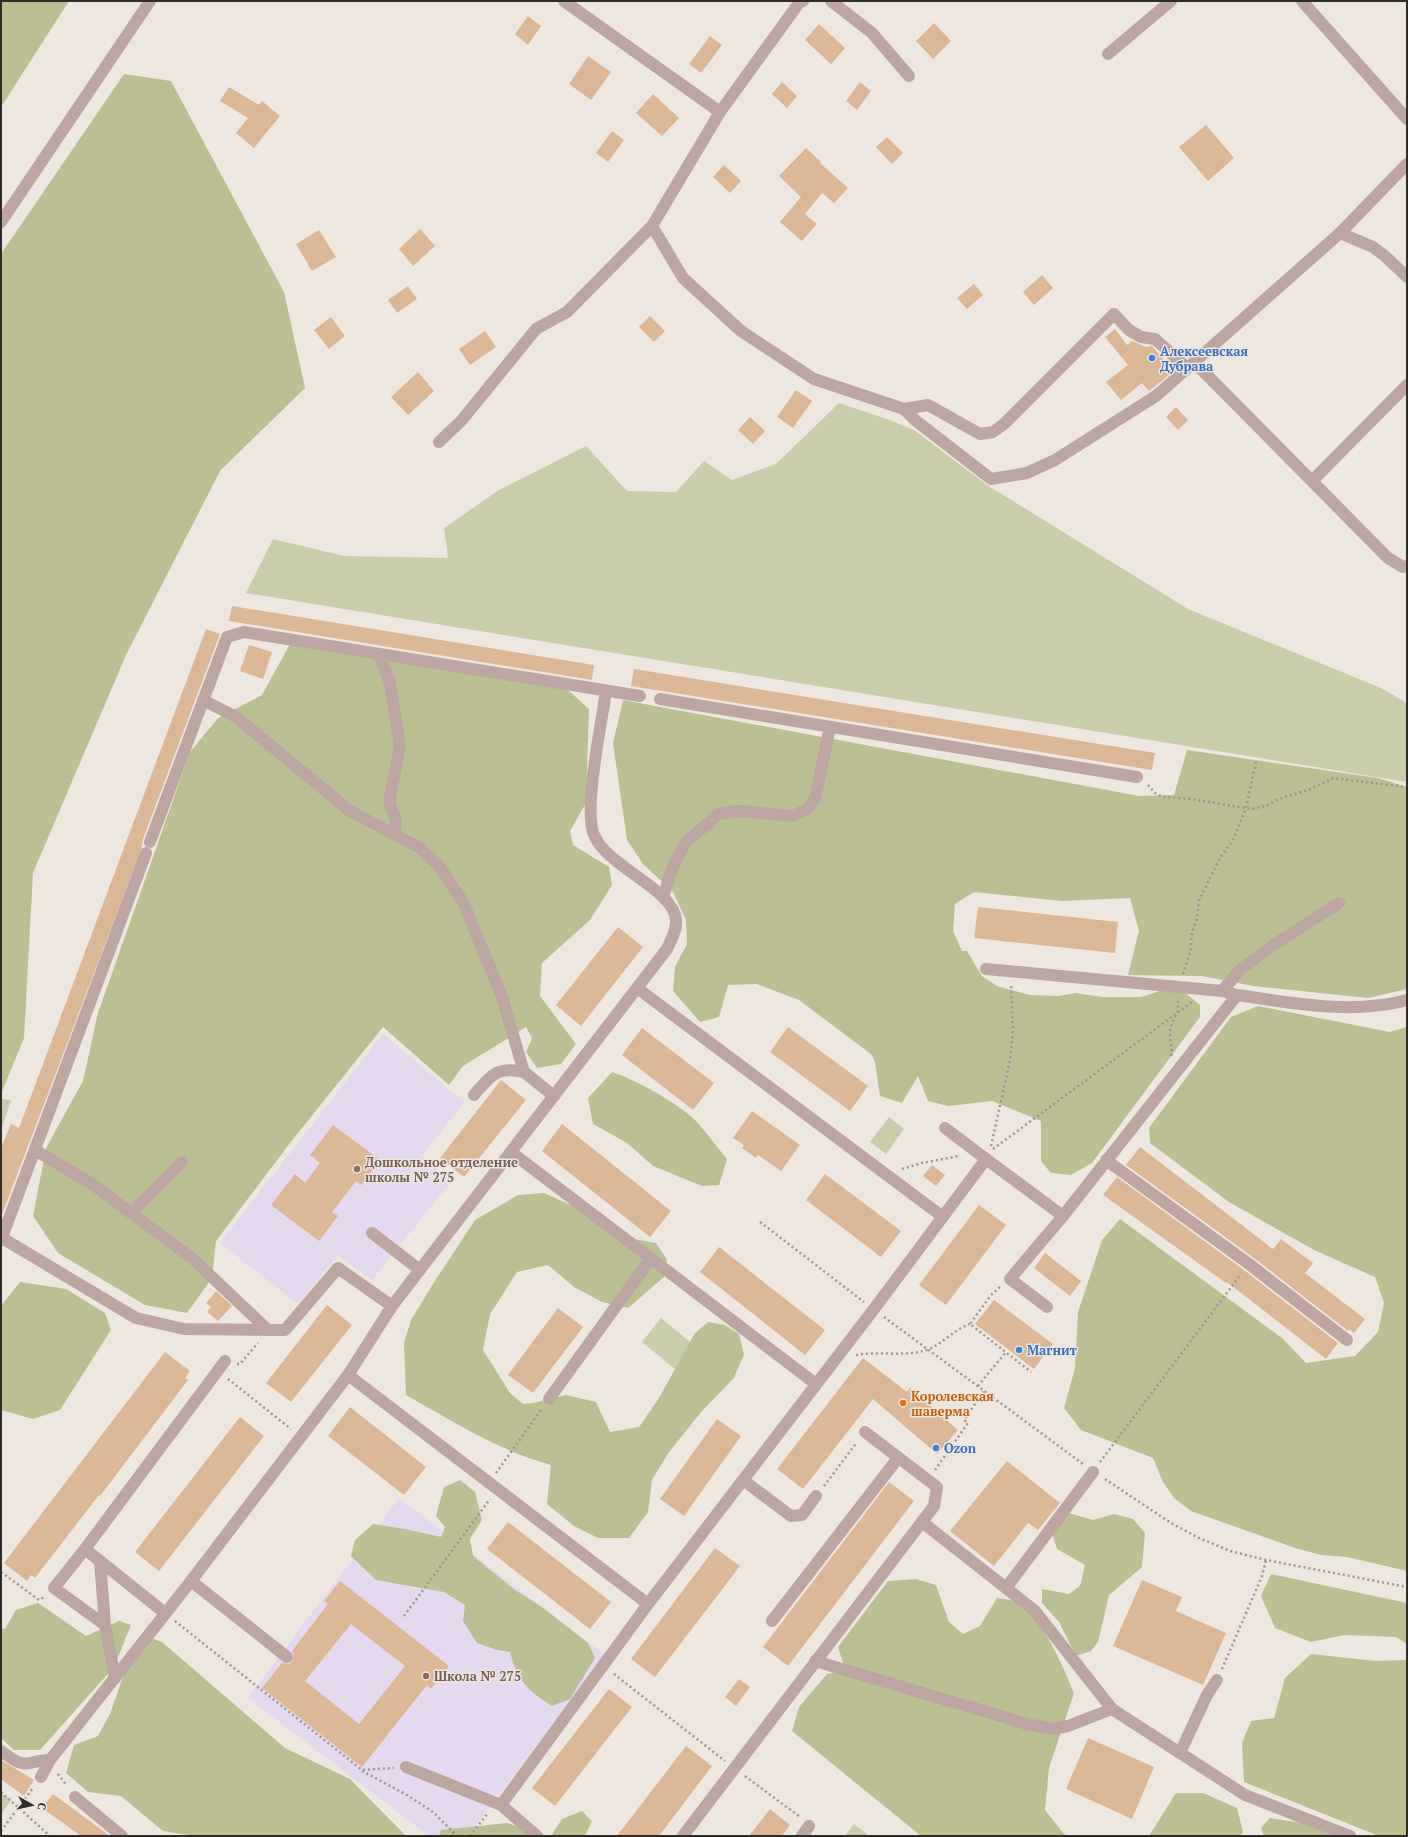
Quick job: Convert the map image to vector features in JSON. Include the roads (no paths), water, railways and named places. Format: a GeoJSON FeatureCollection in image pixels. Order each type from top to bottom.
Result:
{"type":"FeatureCollection","features":[{"type":"Feature","properties":{"kind":"street"},"geometry":{"type":"LineString","coordinates":[[1,222],[150,1]]}},
{"type":"Feature","properties":{"kind":"street"},"geometry":{"type":"LineString","coordinates":[[564,1],[720,112]]}},
{"type":"Feature","properties":{"kind":"street"},"geometry":{"type":"LineString","coordinates":[[439,442],[462,420],[536,329],[567,312],[652,226],[720,112],[799,4],[803,1]]}},
{"type":"Feature","properties":{"kind":"street"},"geometry":{"type":"LineString","coordinates":[[831,1],[872,32],[909,76]]}},
{"type":"Feature","properties":{"kind":"street"},"geometry":{"type":"LineString","coordinates":[[1108,54],[1171,1]]}},
{"type":"Feature","properties":{"kind":"street"},"geometry":{"type":"LineString","coordinates":[[1302,1],[1407,120]]}},
{"type":"Feature","properties":{"kind":"street"},"geometry":{"type":"LineString","coordinates":[[652,226],[683,278],[741,331],[814,379],[904,410],[991,479],[1027,473],[1055,460],[1156,396],[1340,233],[1407,164]]}},
{"type":"Feature","properties":{"kind":"street"},"geometry":{"type":"LineString","coordinates":[[1340,233],[1373,248],[1385,256],[1407,277]]}},
{"type":"Feature","properties":{"kind":"street"},"geometry":{"type":"LineString","coordinates":[[904,410],[928,405],[980,434],[993,432],[1004,424],[1114,314],[1128,330],[1141,336],[1155,339],[1191,365],[1312,481],[1388,558],[1403,567],[1407,566]]}},
{"type":"Feature","properties":{"kind":"street"},"geometry":{"type":"LineString","coordinates":[[1312,481],[1407,385]]}},
{"type":"Feature","properties":{"kind":"street"},"geometry":{"type":"LineString","coordinates":[[392,1306],[338,1268],[285,1330],[184,1329],[136,1318],[1,1239],[227,637],[244,632],[640,696]]}},
{"type":"Feature","properties":{"kind":"street"},"geometry":{"type":"LineString","coordinates":[[379,654],[390,683],[400,746],[390,796],[390,804],[396,822],[394,834]]}},
{"type":"Feature","properties":{"kind":"street"},"geometry":{"type":"LineString","coordinates":[[41,1777],[50,1760],[191,1581],[348,1375],[392,1306],[667,949],[674,933],[676,920],[672,907],[662,896],[605,852],[594,834],[591,812],[592,790],[606,691]]}},
{"type":"Feature","properties":{"kind":"street"},"geometry":{"type":"LineString","coordinates":[[203,700],[236,717],[350,811],[420,848],[439,866],[463,902],[502,997],[524,1072]]}},
{"type":"Feature","properties":{"kind":"street"},"geometry":{"type":"LineString","coordinates":[[660,700],[1137,777]]}},
{"type":"Feature","properties":{"kind":"street"},"geometry":{"type":"LineString","coordinates":[[662,896],[674,864],[686,842],[719,814],[738,812],[793,816],[807,809],[815,799],[830,727]]}},
{"type":"Feature","properties":{"kind":"street"},"geometry":{"type":"LineString","coordinates":[[1216,990],[1272,946],[1339,903]]}},
{"type":"Feature","properties":{"kind":"street"},"geometry":{"type":"LineString","coordinates":[[986,969],[1216,990],[1237,995],[1336,1008],[1390,1005],[1407,1000]]}},
{"type":"Feature","properties":{"kind":"street"},"geometry":{"type":"LineString","coordinates":[[637,988],[943,1217]]}},
{"type":"Feature","properties":{"kind":"street"},"geometry":{"type":"LineString","coordinates":[[1047,1307],[1010,1279],[1063,1216],[1237,995]]}},
{"type":"Feature","properties":{"kind":"street"},"geometry":{"type":"LineString","coordinates":[[474,1095],[486,1080],[498,1072],[509,1069],[524,1072],[554,1096]]}},
{"type":"Feature","properties":{"kind":"street"},"geometry":{"type":"LineString","coordinates":[[945,1128],[1063,1216]]}},
{"type":"Feature","properties":{"kind":"street"},"geometry":{"type":"LineString","coordinates":[[35,1150],[95,1186],[193,1259],[268,1330]]}},
{"type":"Feature","properties":{"kind":"street"},"geometry":{"type":"LineString","coordinates":[[511,1152],[816,1384]]}},
{"type":"Feature","properties":{"kind":"street"},"geometry":{"type":"LineString","coordinates":[[501,1804],[602,1665],[943,1217],[982,1156]]}},
{"type":"Feature","properties":{"kind":"street"},"geometry":{"type":"LineString","coordinates":[[1106,1160],[1248,1264],[1347,1340]]}},
{"type":"Feature","properties":{"kind":"street"},"geometry":{"type":"LineString","coordinates":[[131,1213],[182,1162]]}},
{"type":"Feature","properties":{"kind":"street"},"geometry":{"type":"LineString","coordinates":[[372,1233],[420,1270]]}},
{"type":"Feature","properties":{"kind":"street"},"geometry":{"type":"LineString","coordinates":[[549,1399],[651,1258]]}},
{"type":"Feature","properties":{"kind":"street"},"geometry":{"type":"LineString","coordinates":[[105,1624],[54,1588],[85,1549],[221,1366]]}},
{"type":"Feature","properties":{"kind":"street"},"geometry":{"type":"LineString","coordinates":[[348,1375],[648,1604]]}},
{"type":"Feature","properties":{"kind":"street"},"geometry":{"type":"LineString","coordinates":[[683,1836],[934,1506],[937,1487],[865,1432]]}},
{"type":"Feature","properties":{"kind":"street"},"geometry":{"type":"LineString","coordinates":[[772,1621],[898,1458]]}},
{"type":"Feature","properties":{"kind":"street"},"geometry":{"type":"LineString","coordinates":[[1006,1588],[1093,1472]]}},
{"type":"Feature","properties":{"kind":"street"},"geometry":{"type":"LineString","coordinates":[[743,1480],[791,1516],[802,1515],[816,1496]]}},
{"type":"Feature","properties":{"kind":"street"},"geometry":{"type":"LineString","coordinates":[[922,1522],[1035,1611],[1112,1709],[1245,1795],[1350,1836]]}},
{"type":"Feature","properties":{"kind":"street"},"geometry":{"type":"LineString","coordinates":[[85,1549],[165,1613]]}},
{"type":"Feature","properties":{"kind":"street"},"geometry":{"type":"LineString","coordinates":[[100,1561],[105,1624],[115,1678]]}},
{"type":"Feature","properties":{"kind":"street"},"geometry":{"type":"LineString","coordinates":[[191,1581],[287,1657]]}},
{"type":"Feature","properties":{"kind":"street"},"geometry":{"type":"LineString","coordinates":[[815,1661],[1027,1724],[1053,1729],[1068,1726],[1112,1709]]}},
{"type":"Feature","properties":{"kind":"street"},"geometry":{"type":"LineString","coordinates":[[1180,1754],[1207,1695],[1217,1680]]}},
{"type":"Feature","properties":{"kind":"street"},"geometry":{"type":"LineString","coordinates":[[1,1751],[19,1763],[29,1764],[40,1760],[50,1760]]}},
{"type":"Feature","properties":{"kind":"street"},"geometry":{"type":"LineString","coordinates":[[406,1767],[501,1804],[537,1836]]}},
{"type":"Feature","properties":{"kind":"street"},"geometry":{"type":"LineString","coordinates":[[75,1797],[122,1836]]}},
{"type":"Feature","properties":{"kind":"place","name":"Алексеевская Дубрава"},"geometry":{"type":"Point","coordinates":[1152,358]}},
{"type":"Feature","properties":{"kind":"place","name":"Дошкольное отделение школы № 275"},"geometry":{"type":"Point","coordinates":[357,1169]}},
{"type":"Feature","properties":{"kind":"place","name":"Магнит"},"geometry":{"type":"Point","coordinates":[1019,1350]}},
{"type":"Feature","properties":{"kind":"place","name":"Королевская шаверма"},"geometry":{"type":"Point","coordinates":[903,1403]}},
{"type":"Feature","properties":{"kind":"place","name":"Ozon"},"geometry":{"type":"Point","coordinates":[936,1448]}},
{"type":"Feature","properties":{"kind":"place","name":"Школа № 275"},"geometry":{"type":"Point","coordinates":[426,1676]}}]}
